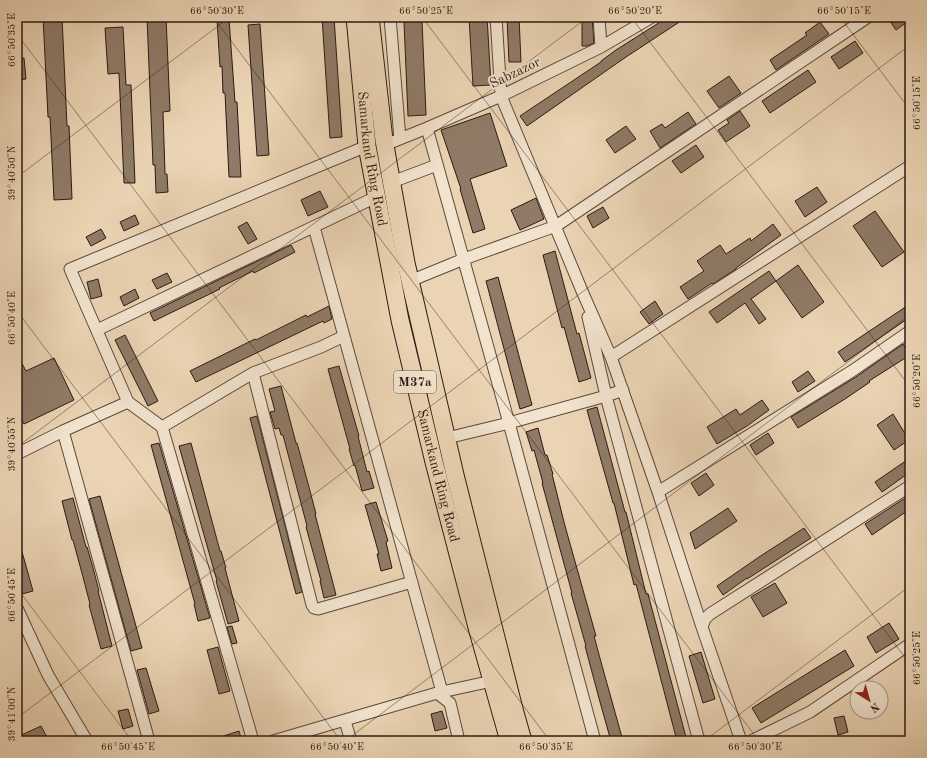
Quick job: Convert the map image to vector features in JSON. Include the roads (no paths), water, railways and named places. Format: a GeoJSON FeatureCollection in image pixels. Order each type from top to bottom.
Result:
{"type":"FeatureCollection","features":[{"type":"Feature","properties":{"kind":"highway","name":"Samarkand Ring Road"},"geometry":{"type":"LineString","coordinates":[[355,17],[366,146],[400,320],[434,462],[509,741]]}},
{"type":"Feature","properties":{"kind":"highway","name":"Samarkand Ring Road"},"geometry":{"type":"LineString","coordinates":[[370,17],[375,69],[393,142],[392,182],[406,263],[446,438],[523,741]]}},
{"type":"Feature","properties":{"kind":"highway"},"geometry":{"type":"LineString","coordinates":[[389,265],[406,263]]}},
{"type":"Feature","properties":{"kind":"street"},"geometry":{"type":"LineString","coordinates":[[390,17],[393,142]]}},
{"type":"Feature","properties":{"kind":"street"},"geometry":{"type":"LineString","coordinates":[[496,17],[501,96],[582,291],[612,357],[741,741]]}},
{"type":"Feature","properties":{"kind":"street"},"geometry":{"type":"LineString","coordinates":[[599,17],[601,47]]}},
{"type":"Feature","properties":{"kind":"street","name":"Sabzazor"},"geometry":{"type":"LineString","coordinates":[[393,142],[501,96],[601,47],[652,17]]}},
{"type":"Feature","properties":{"kind":"street"},"geometry":{"type":"LineString","coordinates":[[410,280],[556,226],[868,17]]}},
{"type":"Feature","properties":{"kind":"street"},"geometry":{"type":"LineString","coordinates":[[427,128],[509,422],[594,741]]}},
{"type":"Feature","properties":{"kind":"street"},"geometry":{"type":"LineString","coordinates":[[253,741],[162,427],[128,402],[70,269],[366,146]]}},
{"type":"Feature","properties":{"kind":"street"},"geometry":{"type":"LineString","coordinates":[[392,182],[437,165]]}},
{"type":"Feature","properties":{"kind":"street"},"geometry":{"type":"LineString","coordinates":[[612,357],[910,166]]}},
{"type":"Feature","properties":{"kind":"street"},"geometry":{"type":"LineString","coordinates":[[97,330],[376,197]]}},
{"type":"Feature","properties":{"kind":"street"},"geometry":{"type":"LineString","coordinates":[[314,227],[412,582],[440,693],[450,703],[459,741]]}},
{"type":"Feature","properties":{"kind":"street"},"geometry":{"type":"LineString","coordinates":[[582,291],[606,396],[699,741]]}},
{"type":"Feature","properties":{"kind":"street"},"geometry":{"type":"LineString","coordinates":[[658,492],[852,371],[910,331]]}},
{"type":"Feature","properties":{"kind":"street"},"geometry":{"type":"LineString","coordinates":[[162,427],[253,373],[344,336]]}},
{"type":"Feature","properties":{"kind":"street"},"geometry":{"type":"LineString","coordinates":[[253,373],[314,608],[318,610],[412,582]]}},
{"type":"Feature","properties":{"kind":"street"},"geometry":{"type":"LineString","coordinates":[[446,438],[606,396],[623,390]]}},
{"type":"Feature","properties":{"kind":"street"},"geometry":{"type":"LineString","coordinates":[[17,454],[62,431],[128,402]]}},
{"type":"Feature","properties":{"kind":"street"},"geometry":{"type":"LineString","coordinates":[[62,431],[149,741]]}},
{"type":"Feature","properties":{"kind":"street"},"geometry":{"type":"LineString","coordinates":[[702,626],[710,614],[910,486]]}},
{"type":"Feature","properties":{"kind":"street"},"geometry":{"type":"LineString","coordinates":[[17,608],[48,675],[87,741]]}},
{"type":"Feature","properties":{"kind":"street"},"geometry":{"type":"LineString","coordinates":[[751,741],[810,712],[910,644]]}},
{"type":"Feature","properties":{"kind":"street"},"geometry":{"type":"LineString","coordinates":[[273,741],[440,693],[492,681]]}},
{"type":"Feature","properties":{"kind":"street"},"geometry":{"type":"LineString","coordinates":[[345,721],[351,741]]}}]}
